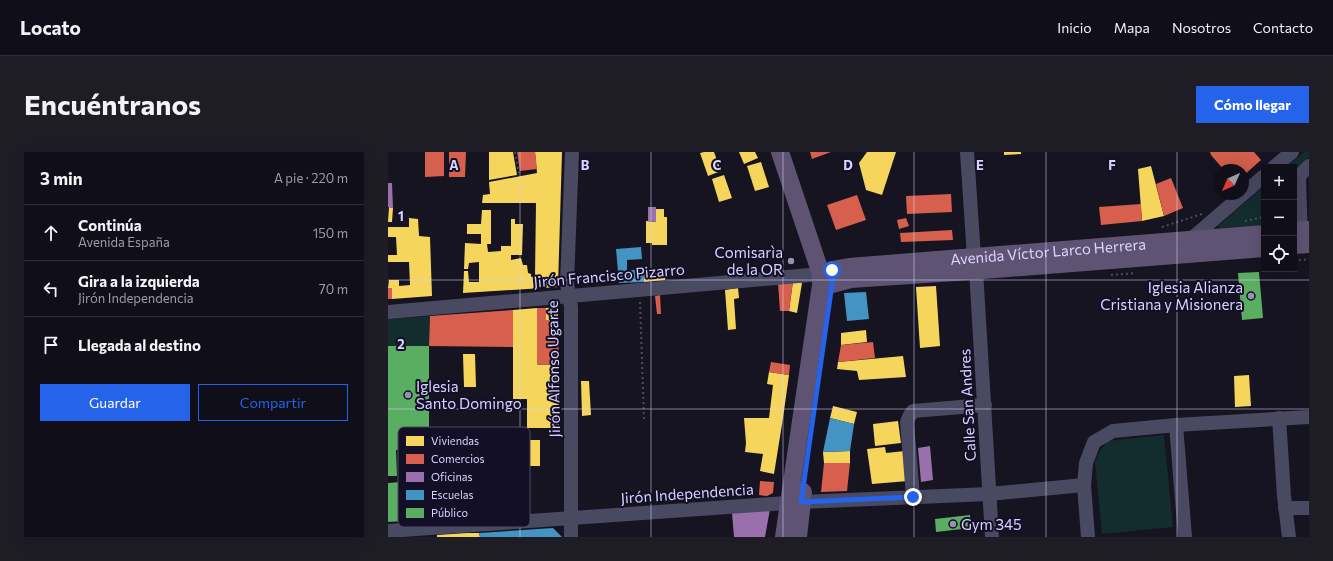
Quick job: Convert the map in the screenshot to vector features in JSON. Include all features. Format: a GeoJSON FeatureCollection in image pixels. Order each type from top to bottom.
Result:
{"type":"FeatureCollection","features":[{"type":"Feature","properties":{"kind":"main road"},"geometry":{"type":"LineString","coordinates":[[780,152],[828,276]]}},
{"type":"Feature","properties":{"kind":"main road"},"geometry":{"type":"LineString","coordinates":[[791,152],[806,190],[828,276]]}},
{"type":"Feature","properties":{"kind":"main road","name":"Avenida Víctor Larco Herrera"},"geometry":{"type":"LineString","coordinates":[[828,276],[850,279],[1190,240],[1261,234]]}},
{"type":"Feature","properties":{"kind":"main road","name":"Avenida Víctor Larco Herrera"},"geometry":{"type":"LineString","coordinates":[[975,264],[1261,248]]}},
{"type":"Feature","properties":{"kind":"main road"},"geometry":{"type":"LineString","coordinates":[[784,537],[795,503],[821,285],[828,276]]}},
{"type":"Feature","properties":{"kind":"main road"},"geometry":{"type":"LineString","coordinates":[[795,503],[798,537]]}},
{"type":"Feature","properties":{"kind":"street","name":"Jirón Alfonso Ugarte"},"geometry":{"type":"LineString","coordinates":[[571,537],[571,307],[567,284],[572,152]]}},
{"type":"Feature","properties":{"kind":"street","name":"Calle San Andres"},"geometry":{"type":"LineString","coordinates":[[967,152],[985,405],[992,537]]}},
{"type":"Feature","properties":{"kind":"street"},"geometry":{"type":"LineString","coordinates":[[1278,164],[1292,152]]}},
{"type":"Feature","properties":{"kind":"street"},"geometry":{"type":"LineString","coordinates":[[1301,243],[1299,180],[1300,175],[1309,166]]}},
{"type":"Feature","properties":{"kind":"street"},"geometry":{"type":"LineString","coordinates":[[1190,240],[1261,179]]}},
{"type":"Feature","properties":{"kind":"street","name":"Jirón Francisco Pizarro"},"geometry":{"type":"LineString","coordinates":[[388,312],[569,295],[828,276]]}},
{"type":"Feature","properties":{"kind":"street"},"geometry":{"type":"LineString","coordinates":[[913,497],[907,422],[908,416],[913,411],[985,405]]}},
{"type":"Feature","properties":{"kind":"street"},"geometry":{"type":"LineString","coordinates":[[1088,537],[1084,485],[1086,463],[1094,442],[1113,431],[1309,416]]}},
{"type":"Feature","properties":{"kind":"street"},"geometry":{"type":"LineString","coordinates":[[1279,418],[1285,508],[1289,537]]}},
{"type":"Feature","properties":{"kind":"street"},"geometry":{"type":"LineString","coordinates":[[1176,425],[1185,537]]}},
{"type":"Feature","properties":{"kind":"street","name":"Jirón Independencia"},"geometry":{"type":"LineString","coordinates":[[530,521],[795,503],[989,494],[1084,485]]}},
{"type":"Feature","properties":{"kind":"street"},"geometry":{"type":"LineString","coordinates":[[1285,508],[1309,508]]}},
{"type":"Feature","properties":{"kind":"street","name":"Jirón Independencia"},"geometry":{"type":"LineString","coordinates":[[388,532],[453,527]]}},
{"type":"Feature","properties":{"kind":"path"},"geometry":{"type":"LineString","coordinates":[[515,152],[519,173]]}},
{"type":"Feature","properties":{"kind":"path"},"geometry":{"type":"LineString","coordinates":[[640,297],[644,420]]}},
{"type":"Feature","properties":{"kind":"green space"},"geometry":{"type":"Polygon","coordinates":[[[1304,152],[1309,152],[1309,157],[1297,167],[1297,164],[1290,164],[1304,152]]]}},
{"type":"Feature","properties":{"kind":"green space"},"geometry":{"type":"Polygon","coordinates":[[[1261,189],[1261,225],[1220,228],[1218,226],[1249,200],[1261,189]]]}},
{"type":"Feature","properties":{"kind":"green space"},"geometry":{"type":"Polygon","coordinates":[[[430,316],[429,346],[388,346],[388,319],[430,316]]]}},
{"type":"Feature","properties":{"kind":"green space"},"geometry":{"type":"Polygon","coordinates":[[[1164,435],[1173,527],[1102,534],[1095,462],[1101,449],[1108,441],[1164,435]]]}},
{"type":"Feature","properties":{"kind":"building: Viviendas"},"geometry":{"type":"Polygon","coordinates":[[[489,152],[513,152],[517,175],[489,180],[489,152]]]}},
{"type":"Feature","properties":{"kind":"building: Viviendas"},"geometry":{"type":"Polygon","coordinates":[[[535,152],[562,152],[558,287],[463,293],[464,271],[468,271],[469,282],[479,282],[479,262],[469,263],[468,269],[464,269],[465,243],[481,244],[481,234],[467,234],[467,224],[481,224],[482,210],[491,210],[491,244],[487,244],[488,252],[501,251],[501,246],[511,246],[511,219],[515,219],[515,224],[523,224],[522,255],[511,255],[511,260],[521,258],[523,265],[527,265],[528,273],[531,274],[531,277],[535,276],[536,203],[482,203],[483,195],[490,194],[489,182],[537,173],[535,152]]]}},
{"type":"Feature","properties":{"kind":"building: Viviendas"},"geometry":{"type":"Polygon","coordinates":[[[714,152],[721,171],[708,176],[700,153],[714,152]]]}},
{"type":"Feature","properties":{"kind":"building: Viviendas"},"geometry":{"type":"Polygon","coordinates":[[[739,152],[755,152],[758,158],[744,164],[739,152]]]}},
{"type":"Feature","properties":{"kind":"building: Viviendas"},"geometry":{"type":"Polygon","coordinates":[[[867,152],[896,152],[882,195],[866,190],[859,163],[867,152]]]}},
{"type":"Feature","properties":{"kind":"building: Viviendas"},"geometry":{"type":"Polygon","coordinates":[[[1004,152],[1021,152],[1021,154],[1004,155],[1004,152]]]}},
{"type":"Feature","properties":{"kind":"building: Viviendas"},"geometry":{"type":"Polygon","coordinates":[[[761,162],[769,187],[755,191],[747,166],[761,162]]]}},
{"type":"Feature","properties":{"kind":"building: Viviendas"},"geometry":{"type":"Polygon","coordinates":[[[1151,166],[1164,216],[1142,221],[1138,169],[1151,166]]]}},
{"type":"Feature","properties":{"kind":"building: Viviendas"},"geometry":{"type":"Polygon","coordinates":[[[724,175],[732,198],[719,202],[712,179],[724,175]]]}},
{"type":"Feature","properties":{"kind":"building: Viviendas"},"geometry":{"type":"Polygon","coordinates":[[[389,207],[393,208],[392,222],[388,222],[389,207]]]}},
{"type":"Feature","properties":{"kind":"building: Viviendas"},"geometry":{"type":"Polygon","coordinates":[[[656,209],[664,209],[664,217],[667,217],[667,245],[652,245],[652,243],[646,243],[646,221],[656,222],[656,209]]]}},
{"type":"Feature","properties":{"kind":"building: Viviendas"},"geometry":{"type":"Polygon","coordinates":[[[409,218],[418,219],[419,236],[430,237],[432,296],[392,299],[392,288],[388,288],[389,280],[399,280],[399,286],[410,285],[409,262],[388,262],[388,255],[397,255],[396,237],[388,237],[388,227],[409,227],[409,218]]]}},
{"type":"Feature","properties":{"kind":"building: Viviendas"},"geometry":{"type":"Polygon","coordinates":[[[666,268],[665,280],[644,282],[643,270],[666,268]]]}},
{"type":"Feature","properties":{"kind":"building: Viviendas"},"geometry":{"type":"Polygon","coordinates":[[[793,281],[802,283],[797,313],[789,311],[793,281]]]}},
{"type":"Feature","properties":{"kind":"building: Viviendas"},"geometry":{"type":"Polygon","coordinates":[[[936,286],[940,346],[920,348],[916,287],[936,286]]]}},
{"type":"Feature","properties":{"kind":"building: Viviendas"},"geometry":{"type":"Polygon","coordinates":[[[738,288],[739,298],[734,299],[736,329],[728,330],[725,290],[738,288]]]}},
{"type":"Feature","properties":{"kind":"building: Viviendas"},"geometry":{"type":"Polygon","coordinates":[[[558,307],[558,328],[549,328],[549,320],[546,320],[546,308],[558,307]]]}},
{"type":"Feature","properties":{"kind":"building: Viviendas"},"geometry":{"type":"Polygon","coordinates":[[[537,308],[537,365],[559,364],[559,428],[527,427],[527,399],[513,399],[513,310],[537,308]]]}},
{"type":"Feature","properties":{"kind":"building: Viviendas"},"geometry":{"type":"Polygon","coordinates":[[[866,330],[867,342],[841,345],[841,333],[866,330]]]}},
{"type":"Feature","properties":{"kind":"building: Viviendas"},"geometry":{"type":"Polygon","coordinates":[[[463,354],[475,354],[476,387],[464,387],[463,354]]]}},
{"type":"Feature","properties":{"kind":"building: Viviendas"},"geometry":{"type":"Polygon","coordinates":[[[903,356],[906,377],[859,380],[857,371],[837,369],[838,362],[903,356]]]}},
{"type":"Feature","properties":{"kind":"building: Viviendas"},"geometry":{"type":"Polygon","coordinates":[[[769,372],[789,375],[774,474],[760,471],[763,454],[745,452],[746,443],[744,418],[769,418],[773,385],[767,384],[769,372]]]}},
{"type":"Feature","properties":{"kind":"building: Viviendas"},"geometry":{"type":"Polygon","coordinates":[[[1249,375],[1251,406],[1235,407],[1234,376],[1249,375]]]}},
{"type":"Feature","properties":{"kind":"building: Viviendas"},"geometry":{"type":"Polygon","coordinates":[[[581,381],[589,381],[591,415],[582,416],[581,381]]]}},
{"type":"Feature","properties":{"kind":"building: Viviendas"},"geometry":{"type":"Polygon","coordinates":[[[833,406],[857,412],[854,424],[830,418],[833,406]]]}},
{"type":"Feature","properties":{"kind":"building: Viviendas"},"geometry":{"type":"Polygon","coordinates":[[[898,421],[901,443],[875,446],[873,424],[898,421]]]}},
{"type":"Feature","properties":{"kind":"building: Viviendas"},"geometry":{"type":"Polygon","coordinates":[[[530,440],[540,440],[540,466],[530,466],[530,440]]]}},
{"type":"Feature","properties":{"kind":"building: Viviendas"},"geometry":{"type":"Polygon","coordinates":[[[885,447],[886,453],[905,451],[908,481],[872,484],[867,449],[885,447]]]}},
{"type":"Feature","properties":{"kind":"building: Viviendas"},"geometry":{"type":"Polygon","coordinates":[[[850,451],[850,463],[824,463],[823,452],[850,451]]]}},
{"type":"Feature","properties":{"kind":"building: Viviendas"},"geometry":{"type":"Polygon","coordinates":[[[479,533],[480,537],[437,537],[437,535],[479,533]]]}},
{"type":"Feature","properties":{"kind":"building: Comercios"},"geometry":{"type":"Polygon","coordinates":[[[425,152],[444,152],[444,176],[425,177],[425,152]]]}},
{"type":"Feature","properties":{"kind":"building: Comercios"},"geometry":{"type":"Polygon","coordinates":[[[449,152],[466,152],[465,177],[449,177],[449,152]]]}},
{"type":"Feature","properties":{"kind":"building: Comercios"},"geometry":{"type":"Polygon","coordinates":[[[517,152],[535,152],[537,169],[520,171],[517,152]]]}},
{"type":"Feature","properties":{"kind":"building: Comercios"},"geometry":{"type":"Polygon","coordinates":[[[810,152],[831,152],[812,159],[810,152]]]}},
{"type":"Feature","properties":{"kind":"building: Comercios"},"geometry":{"type":"Polygon","coordinates":[[[1210,152],[1254,152],[1261,160],[1249,171],[1249,164],[1219,164],[1210,152]]]}},
{"type":"Feature","properties":{"kind":"building: Comercios"},"geometry":{"type":"Polygon","coordinates":[[[1171,178],[1183,208],[1164,216],[1156,184],[1171,178]]]}},
{"type":"Feature","properties":{"kind":"building: Comercios"},"geometry":{"type":"Polygon","coordinates":[[[951,194],[952,212],[907,214],[906,196],[951,194]]]}},
{"type":"Feature","properties":{"kind":"building: Comercios"},"geometry":{"type":"Polygon","coordinates":[[[857,195],[866,220],[836,230],[827,205],[857,195]]]}},
{"type":"Feature","properties":{"kind":"building: Comercios"},"geometry":{"type":"Polygon","coordinates":[[[1141,204],[1142,221],[1101,225],[1099,207],[1141,204]]]}},
{"type":"Feature","properties":{"kind":"building: Comercios"},"geometry":{"type":"Polygon","coordinates":[[[906,218],[909,226],[899,229],[897,220],[906,218]]]}},
{"type":"Feature","properties":{"kind":"building: Comercios"},"geometry":{"type":"Polygon","coordinates":[[[952,230],[953,240],[901,242],[900,233],[952,230]]]}},
{"type":"Feature","properties":{"kind":"building: Comercios"},"geometry":{"type":"Polygon","coordinates":[[[793,281],[789,311],[780,311],[778,283],[793,281]]]}},
{"type":"Feature","properties":{"kind":"building: Comercios"},"geometry":{"type":"Polygon","coordinates":[[[388,288],[392,288],[392,299],[388,299],[388,288]]]}},
{"type":"Feature","properties":{"kind":"building: Comercios"},"geometry":{"type":"Polygon","coordinates":[[[660,295],[661,314],[657,314],[655,296],[660,295]]]}},
{"type":"Feature","properties":{"kind":"building: Comercios"},"geometry":{"type":"Polygon","coordinates":[[[537,308],[546,308],[546,320],[549,320],[549,328],[558,328],[559,364],[537,365],[537,308]]]}},
{"type":"Feature","properties":{"kind":"building: Comercios"},"geometry":{"type":"Polygon","coordinates":[[[513,310],[513,347],[429,346],[430,316],[513,310]]]}},
{"type":"Feature","properties":{"kind":"building: Comercios"},"geometry":{"type":"Polygon","coordinates":[[[873,342],[875,358],[838,362],[841,345],[873,342]]]}},
{"type":"Feature","properties":{"kind":"building: Comercios"},"geometry":{"type":"Polygon","coordinates":[[[771,362],[790,365],[789,375],[769,372],[771,362]]]}},
{"type":"Feature","properties":{"kind":"building: Comercios"},"geometry":{"type":"Polygon","coordinates":[[[824,463],[850,463],[847,491],[821,492],[824,463]]]}},
{"type":"Feature","properties":{"kind":"building: Comercios"},"geometry":{"type":"Polygon","coordinates":[[[760,481],[774,482],[773,493],[767,496],[759,495],[760,481]]]}},
{"type":"Feature","properties":{"kind":"building: Oficinas"},"geometry":{"type":"Polygon","coordinates":[[[388,183],[392,183],[393,208],[388,207],[388,183]]]}},
{"type":"Feature","properties":{"kind":"building: Oficinas"},"geometry":{"type":"Polygon","coordinates":[[[648,207],[656,207],[656,222],[648,221],[648,207]]]}},
{"type":"Feature","properties":{"kind":"building: Oficinas"},"geometry":{"type":"Polygon","coordinates":[[[930,446],[933,480],[921,482],[918,448],[930,446]]]}},
{"type":"Feature","properties":{"kind":"building: Oficinas"},"geometry":{"type":"Polygon","coordinates":[[[770,509],[765,537],[734,537],[732,513],[770,509]]]}},
{"type":"Feature","properties":{"kind":"building: Escuelas"},"geometry":{"type":"Polygon","coordinates":[[[641,247],[642,259],[627,260],[627,270],[643,270],[644,282],[619,283],[616,249],[641,247]]]}},
{"type":"Feature","properties":{"kind":"building: Escuelas"},"geometry":{"type":"Polygon","coordinates":[[[866,292],[869,319],[847,321],[844,293],[866,292]]]}},
{"type":"Feature","properties":{"kind":"building: Escuelas"},"geometry":{"type":"Polygon","coordinates":[[[830,418],[854,424],[850,451],[823,452],[830,418]]]}},
{"type":"Feature","properties":{"kind":"building: Escuelas"},"geometry":{"type":"Polygon","coordinates":[[[553,528],[562,537],[480,537],[479,533],[553,528]]]}},
{"type":"Feature","properties":{"kind":"building: Público","name":"Iglesia Alianza Cristiana y Misionera"},"geometry":{"type":"Polygon","coordinates":[[[1259,272],[1263,318],[1242,320],[1238,273],[1259,272]]]}},
{"type":"Feature","properties":{"kind":"building: Público","name":"Iglesia Santo Domingo"},"geometry":{"type":"Polygon","coordinates":[[[388,346],[429,346],[429,427],[398,427],[398,450],[396,450],[397,476],[388,476],[388,346]]]}},
{"type":"Feature","properties":{"kind":"building: Público"},"geometry":{"type":"Polygon","coordinates":[[[398,482],[398,521],[388,522],[388,483],[398,482]]]}},
{"type":"Feature","properties":{"kind":"building: Público","name":"Gym 345"},"geometry":{"type":"Polygon","coordinates":[[[970,515],[971,528],[936,532],[935,519],[970,515]]]}},
{"type":"Feature","properties":{"kind":"place","name":"Comisarìa de la OR"},"geometry":{"type":"Point","coordinates":[791,261]}},
{"type":"Feature","properties":{"kind":"place","name":"Iglesia Alianza Cristiana y Misionera"},"geometry":{"type":"Point","coordinates":[1251,296]}},
{"type":"Feature","properties":{"kind":"place","name":"Iglesia Santo Domingo"},"geometry":{"type":"Point","coordinates":[408,395]}},
{"type":"Feature","properties":{"kind":"place","name":"Gym 345"},"geometry":{"type":"Point","coordinates":[953,524]}},
{"type":"Feature","properties":{"kind":"route"},"geometry":{"type":"LineString","coordinates":[[832,270],[832,284],[801,502],[913,497]]}}]}
